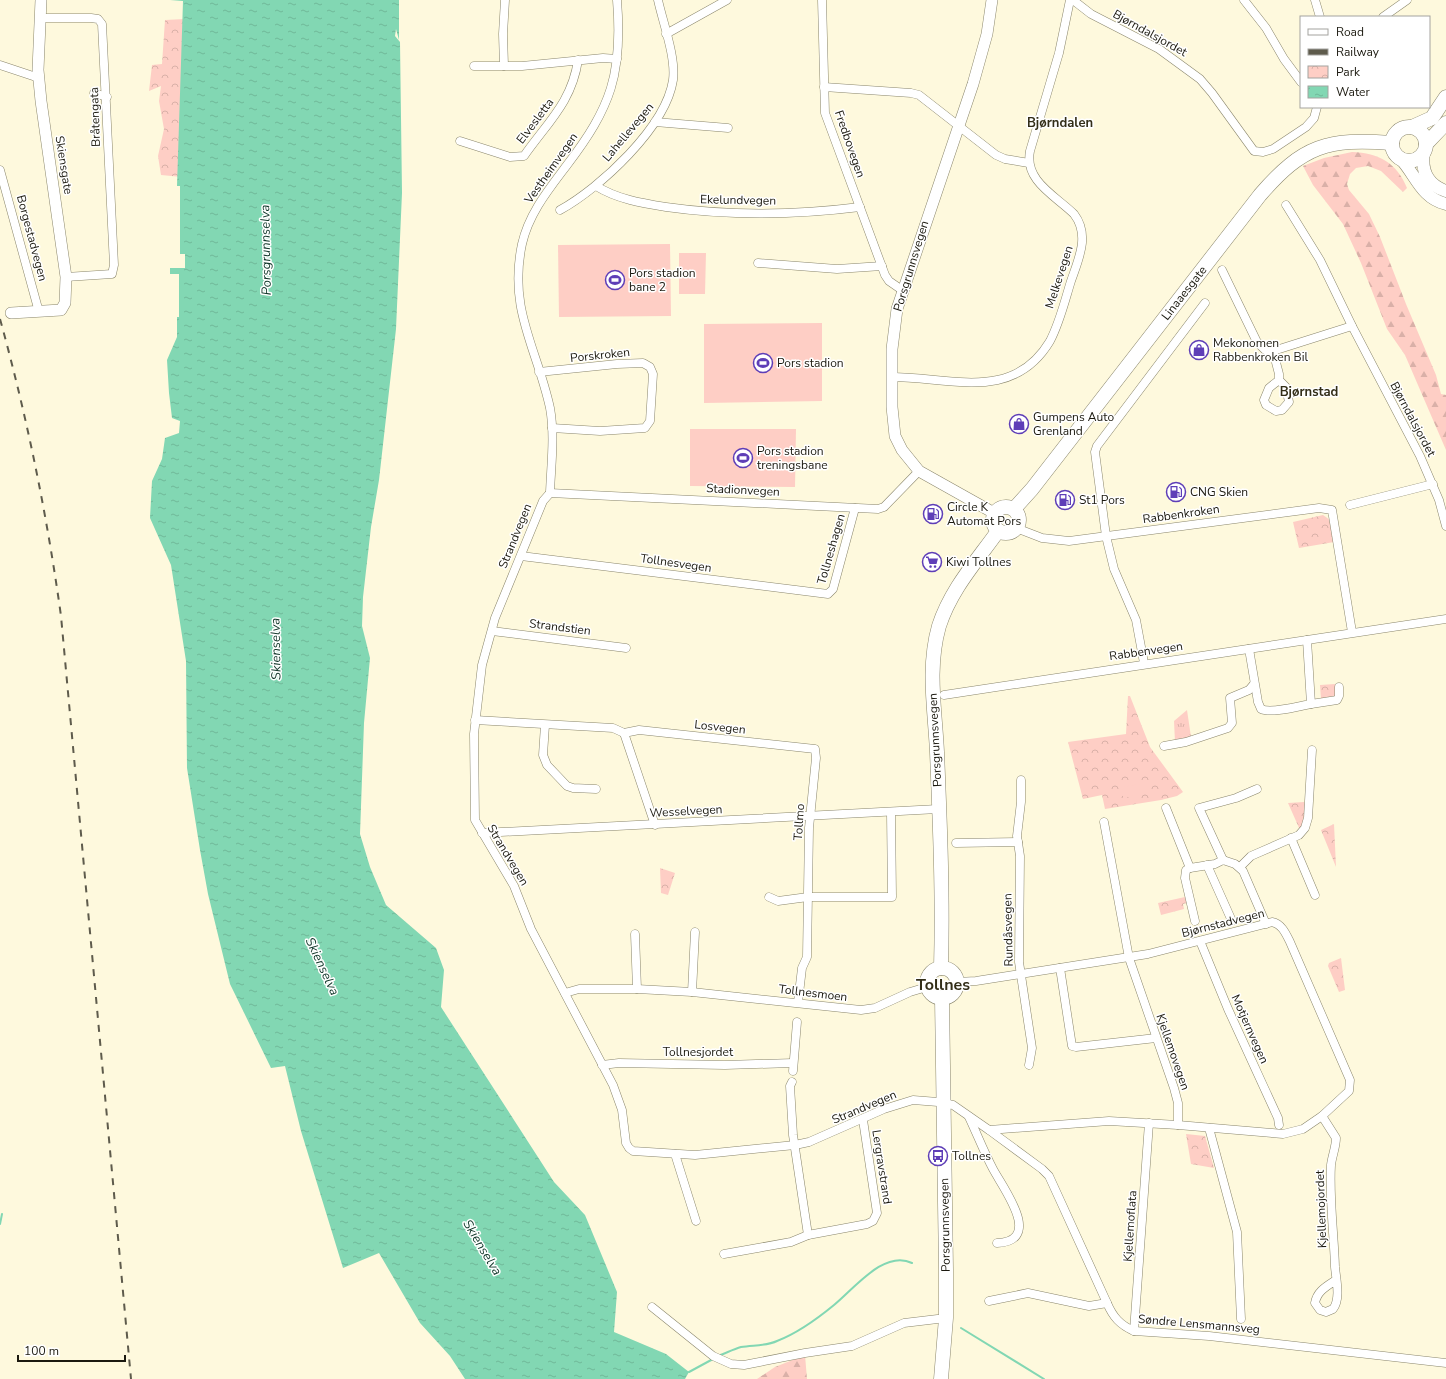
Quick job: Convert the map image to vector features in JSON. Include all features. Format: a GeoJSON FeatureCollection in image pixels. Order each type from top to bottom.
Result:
{"type":"FeatureCollection","features":[{"type":"Feature","properties":{"kind":"highway"},"geometry":{"type":"LineString","coordinates":[[1446,97],[1432,118],[1412,127],[1398,130],[1392,143],[1394,152],[1400,158],[1410,161],[1416,160],[1446,123]]}},
{"type":"Feature","properties":{"kind":"highway"},"geometry":{"type":"LineString","coordinates":[[1412,127],[1420,131],[1425,148]]}},
{"type":"Feature","properties":{"kind":"highway","name":"Linaaesgate"},"geometry":{"type":"LineString","coordinates":[[1014,509],[1035,485],[1260,194],[1285,167],[1307,152],[1333,143],[1352,141],[1392,143]]}},
{"type":"Feature","properties":{"kind":"highway"},"geometry":{"type":"LineString","coordinates":[[1002,507],[1014,509],[1019,516],[1016,528],[1006,533],[998,531],[992,520],[994,513],[1002,507]]}},
{"type":"Feature","properties":{"kind":"highway","name":"Porsgrunnsvegen"},"geometry":{"type":"LineString","coordinates":[[941,968],[937,749],[932,681],[936,637],[944,614],[956,589],[973,562],[998,531]]}},
{"type":"Feature","properties":{"kind":"highway"},"geometry":{"type":"LineString","coordinates":[[941,968],[950,970],[954,974],[957,982],[953,994],[942,998],[935,997],[927,988],[930,975],[941,968]]}},
{"type":"Feature","properties":{"kind":"highway","name":"Porsgrunnsvegen"},"geometry":{"type":"LineString","coordinates":[[941,1379],[946,1318],[942,998]]}},
{"type":"Feature","properties":{"kind":"main road"},"geometry":{"type":"LineString","coordinates":[[1425,148],[1422,166],[1427,178],[1437,188],[1446,191]]}},
{"type":"Feature","properties":{"kind":"main road"},"geometry":{"type":"LineString","coordinates":[[1400,158],[1423,191],[1430,197],[1446,204]]}},
{"type":"Feature","properties":{"kind":"street","name":"Skiensgate"},"geometry":{"type":"LineString","coordinates":[[39,312],[61,310],[64,307],[66,277],[39,78],[41,0]]}},
{"type":"Feature","properties":{"kind":"street"},"geometry":{"type":"LineString","coordinates":[[504,66],[503,34],[505,0]]}},
{"type":"Feature","properties":{"kind":"street","name":"Vestheimvegen"},"geometry":{"type":"LineString","coordinates":[[550,493],[552,428],[546,394],[520,311],[518,278],[522,244],[530,220],[541,200],[588,136],[603,110],[614,80],[617,59],[617,0]]}},
{"type":"Feature","properties":{"kind":"street","name":"Lahellevegen"},"geometry":{"type":"LineString","coordinates":[[560,210],[596,186],[655,122],[666,104],[673,80],[673,64],[658,0]]}},
{"type":"Feature","properties":{"kind":"street"},"geometry":{"type":"LineString","coordinates":[[666,34],[727,0]]}},
{"type":"Feature","properties":{"kind":"street","name":"Fredbovegen"},"geometry":{"type":"LineString","coordinates":[[822,0],[824,108],[882,266],[889,281],[902,290]]}},
{"type":"Feature","properties":{"kind":"street","name":"Porsgrunnsvegen"},"geometry":{"type":"LineString","coordinates":[[992,0],[990,19],[982,52],[902,290],[894,323],[892,423],[895,436],[902,450],[919,471],[994,513]]}},
{"type":"Feature","properties":{"kind":"street"},"geometry":{"type":"LineString","coordinates":[[824,87],[911,93],[919,95],[1005,160],[1028,163],[1030,151],[1059,53],[1070,0]]}},
{"type":"Feature","properties":{"kind":"street","name":"Bjørndalsjordet"},"geometry":{"type":"LineString","coordinates":[[1073,0],[1091,14],[1159,49],[1200,79],[1212,93],[1254,151],[1263,152],[1273,149],[1306,127],[1314,118],[1317,108]]}},
{"type":"Feature","properties":{"kind":"street"},"geometry":{"type":"LineString","coordinates":[[1244,0],[1266,28],[1284,59],[1300,81]]}},
{"type":"Feature","properties":{"kind":"street"},"geometry":{"type":"LineString","coordinates":[[1314,0],[1320,16]]}},
{"type":"Feature","properties":{"kind":"street"},"geometry":{"type":"LineString","coordinates":[[1384,16],[1407,0]]}},
{"type":"Feature","properties":{"kind":"street","name":"Bråtengata"},"geometry":{"type":"LineString","coordinates":[[40,18],[98,19],[102,24],[107,97],[114,265],[112,274],[66,277]]}},
{"type":"Feature","properties":{"kind":"street"},"geometry":{"type":"LineString","coordinates":[[474,66],[504,66],[578,60],[617,59]]}},
{"type":"Feature","properties":{"kind":"street","name":"Elvesletta"},"geometry":{"type":"LineString","coordinates":[[460,141],[510,158],[524,156],[564,103],[572,85],[578,60]]}},
{"type":"Feature","properties":{"kind":"street"},"geometry":{"type":"LineString","coordinates":[[0,65],[39,78]]}},
{"type":"Feature","properties":{"kind":"street"},"geometry":{"type":"LineString","coordinates":[[94,93],[107,97]]}},
{"type":"Feature","properties":{"kind":"street"},"geometry":{"type":"LineString","coordinates":[[655,122],[728,128]]}},
{"type":"Feature","properties":{"kind":"street","name":"Melkevegen"},"geometry":{"type":"LineString","coordinates":[[892,377],[974,383],[999,381],[1016,374],[1035,360],[1050,340],[1079,258],[1082,245],[1082,233],[1079,221],[1074,214],[1037,182],[1028,163]]}},
{"type":"Feature","properties":{"kind":"street","name":"Borgestadvegen"},"geometry":{"type":"LineString","coordinates":[[0,170],[39,312]]}},
{"type":"Feature","properties":{"kind":"street","name":"Ekelundvegen"},"geometry":{"type":"LineString","coordinates":[[596,186],[619,197],[640,203],[725,214],[860,207]]}},
{"type":"Feature","properties":{"kind":"street","name":"Bjørndalsjordet"},"geometry":{"type":"LineString","coordinates":[[1286,205],[1320,260],[1433,484],[1446,526]]}},
{"type":"Feature","properties":{"kind":"street"},"geometry":{"type":"LineString","coordinates":[[758,263],[837,269],[882,266]]}},
{"type":"Feature","properties":{"kind":"street"},"geometry":{"type":"LineString","coordinates":[[1222,270],[1257,342],[1265,350],[1273,351],[1352,326]]}},
{"type":"Feature","properties":{"kind":"street"},"geometry":{"type":"LineString","coordinates":[[1144,663],[1136,620],[1114,569],[1106,536],[1095,457],[1097,446],[1205,303]]}},
{"type":"Feature","properties":{"kind":"street"},"geometry":{"type":"LineString","coordinates":[[11,313],[39,312]]}},
{"type":"Feature","properties":{"kind":"street"},"geometry":{"type":"LineString","coordinates":[[1273,351],[1279,374],[1279,380]]}},
{"type":"Feature","properties":{"kind":"street","name":"Porskroken"},"geometry":{"type":"LineString","coordinates":[[539,372],[617,364],[643,363],[650,367],[653,374],[650,421],[645,428],[600,430],[552,428]]}},
{"type":"Feature","properties":{"kind":"street","name":"Stadionvegen"},"geometry":{"type":"LineString","coordinates":[[550,493],[878,509],[884,507],[919,471]]}},
{"type":"Feature","properties":{"kind":"street"},"geometry":{"type":"LineString","coordinates":[[1350,505],[1433,484]]}},
{"type":"Feature","properties":{"kind":"street","name":"Strandvegen"},"geometry":{"type":"LineString","coordinates":[[550,493],[543,501],[501,601],[482,665],[475,720],[474,815],[477,825],[514,886],[531,929],[618,1097],[628,1148],[633,1151],[675,1154],[748,1151],[795,1145],[809,1142],[863,1120],[884,1109],[913,1100],[944,1103]]}},
{"type":"Feature","properties":{"kind":"street","name":"Tollneshagen"},"geometry":{"type":"LineString","coordinates":[[828,594],[834,589],[854,508]]}},
{"type":"Feature","properties":{"kind":"street","name":"Rabbenkroken"},"geometry":{"type":"LineString","coordinates":[[1016,528],[1034,536],[1051,540],[1069,541],[1319,508],[1332,510],[1352,632]]}},
{"type":"Feature","properties":{"kind":"street","name":"Tollnesvegen"},"geometry":{"type":"LineString","coordinates":[[521,556],[828,594]]}},
{"type":"Feature","properties":{"kind":"street","name":"Rabbenvegen"},"geometry":{"type":"LineString","coordinates":[[944,695],[1144,663],[1249,649],[1446,618]]}},
{"type":"Feature","properties":{"kind":"street","name":"Strandstien"},"geometry":{"type":"LineString","coordinates":[[492,630],[626,648]]}},
{"type":"Feature","properties":{"kind":"street"},"geometry":{"type":"LineString","coordinates":[[1307,640],[1311,704]]}},
{"type":"Feature","properties":{"kind":"street"},"geometry":{"type":"LineString","coordinates":[[1249,649],[1259,706],[1264,710],[1337,700],[1339,696],[1339,687]]}},
{"type":"Feature","properties":{"kind":"street"},"geometry":{"type":"LineString","coordinates":[[1164,746],[1186,742],[1228,728],[1232,723],[1230,698],[1249,690],[1254,684]]}},
{"type":"Feature","properties":{"kind":"street","name":"Losvegen"},"geometry":{"type":"LineString","coordinates":[[475,720],[613,728],[624,733],[639,730],[815,749]]}},
{"type":"Feature","properties":{"kind":"street"},"geometry":{"type":"LineString","coordinates":[[545,725],[543,755],[547,765],[567,786],[573,788],[596,789]]}},
{"type":"Feature","properties":{"kind":"street"},"geometry":{"type":"LineString","coordinates":[[624,733],[655,825]]}},
{"type":"Feature","properties":{"kind":"street","name":"Tollmo"},"geometry":{"type":"LineString","coordinates":[[798,1002],[802,968],[807,957],[810,817],[816,758],[815,749]]}},
{"type":"Feature","properties":{"kind":"street"},"geometry":{"type":"LineString","coordinates":[[1240,867],[1251,856],[1302,832],[1306,824],[1312,750]]}},
{"type":"Feature","properties":{"kind":"street","name":"Rundåsvegen"},"geometry":{"type":"LineString","coordinates":[[1020,780],[1020,802],[1017,826],[1020,856],[1019,962],[1032,1048],[1029,1065]]}},
{"type":"Feature","properties":{"kind":"street"},"geometry":{"type":"LineString","coordinates":[[1223,860],[1199,808],[1236,798],[1257,789]]}},
{"type":"Feature","properties":{"kind":"street"},"geometry":{"type":"LineString","coordinates":[[1166,808],[1190,868]]}},
{"type":"Feature","properties":{"kind":"street","name":"Wesselvegen"},"geometry":{"type":"LineString","coordinates":[[482,833],[938,810]]}},
{"type":"Feature","properties":{"kind":"street"},"geometry":{"type":"LineString","coordinates":[[769,897],[778,901],[808,897],[892,897],[891,813]]}},
{"type":"Feature","properties":{"kind":"street","name":"Kjellemovegen"},"geometry":{"type":"LineString","coordinates":[[1104,822],[1129,958],[1174,1088],[1178,1103],[1178,1125]]}},
{"type":"Feature","properties":{"kind":"street"},"geometry":{"type":"LineString","coordinates":[[1291,838],[1315,895]]}},
{"type":"Feature","properties":{"kind":"street"},"geometry":{"type":"LineString","coordinates":[[956,843],[1018,842]]}},
{"type":"Feature","properties":{"kind":"street"},"geometry":{"type":"LineString","coordinates":[[1195,921],[1185,878],[1186,870],[1223,860],[1240,867],[1266,924]]}},
{"type":"Feature","properties":{"kind":"street"},"geometry":{"type":"LineString","coordinates":[[1207,865],[1232,921]]}},
{"type":"Feature","properties":{"kind":"street","name":"Bjørnstadvegen"},"geometry":{"type":"LineString","coordinates":[[957,982],[1129,958],[1266,924],[1276,923],[1287,936],[1350,1080],[1349,1091],[1322,1116]]}},
{"type":"Feature","properties":{"kind":"street"},"geometry":{"type":"LineString","coordinates":[[692,992],[695,932]]}},
{"type":"Feature","properties":{"kind":"street"},"geometry":{"type":"LineString","coordinates":[[635,934],[637,989]]}},
{"type":"Feature","properties":{"kind":"street","name":"Motjernvegen"},"geometry":{"type":"LineString","coordinates":[[1200,941],[1228,1009],[1278,1118],[1279,1126]]}},
{"type":"Feature","properties":{"kind":"street"},"geometry":{"type":"LineString","coordinates":[[1060,968],[1072,1046],[1104,1045],[1156,1038]]}},
{"type":"Feature","properties":{"kind":"street","name":"Tollnesmoen"},"geometry":{"type":"LineString","coordinates":[[564,993],[579,989],[637,989],[692,992],[868,1010],[883,1005],[910,992],[927,988]]}},
{"type":"Feature","properties":{"kind":"street","name":"Tollnesjordet"},"geometry":{"type":"LineString","coordinates":[[602,1065],[619,1063],[793,1067],[796,1022]]}},
{"type":"Feature","properties":{"kind":"street"},"geometry":{"type":"LineString","coordinates":[[792,1082],[791,1093],[795,1145],[804,1198],[808,1235]]}},
{"type":"Feature","properties":{"kind":"street"},"geometry":{"type":"LineString","coordinates":[[944,1103],[953,1105],[988,1130],[1109,1121],[1283,1134],[1303,1129],[1322,1116]]}},
{"type":"Feature","properties":{"kind":"street"},"geometry":{"type":"LineString","coordinates":[[969,1116],[993,1169],[1013,1202],[1019,1219],[1016,1237],[1011,1241],[997,1243]]}},
{"type":"Feature","properties":{"kind":"street","name":"Kjellemojordet"},"geometry":{"type":"LineString","coordinates":[[1322,1116],[1336,1138],[1331,1178],[1336,1280]]}},
{"type":"Feature","properties":{"kind":"street","name":"Lergravstrand"},"geometry":{"type":"LineString","coordinates":[[724,1254],[792,1242],[808,1235],[867,1224],[876,1218],[878,1213],[863,1120]]}},
{"type":"Feature","properties":{"kind":"street","name":"Kjellemoflata"},"geometry":{"type":"LineString","coordinates":[[1134,1331],[1149,1123]]}},
{"type":"Feature","properties":{"kind":"street"},"geometry":{"type":"LineString","coordinates":[[1209,1128],[1237,1232],[1241,1320]]}},
{"type":"Feature","properties":{"kind":"street","name":"Søndre Lensmannsveg"},"geometry":{"type":"LineString","coordinates":[[988,1130],[1042,1169],[1049,1176],[1107,1303],[1117,1322],[1124,1327],[1134,1331],[1209,1336],[1446,1363]]}},
{"type":"Feature","properties":{"kind":"street"},"geometry":{"type":"LineString","coordinates":[[675,1154],[696,1221]]}},
{"type":"Feature","properties":{"kind":"street"},"geometry":{"type":"LineString","coordinates":[[989,1301],[1028,1293],[1089,1306],[1107,1303]]}},
{"type":"Feature","properties":{"kind":"street"},"geometry":{"type":"LineString","coordinates":[[652,1307],[713,1356],[731,1364],[744,1365],[797,1354],[852,1346],[904,1323],[946,1318]]}},
{"type":"Feature","properties":{"kind":"green space"},"geometry":{"type":"Polygon","coordinates":[[[185,19],[182,177],[161,175],[158,156],[164,129],[159,101],[161,86],[149,91],[152,65],[162,64],[165,20],[185,19]]]}},
{"type":"Feature","properties":{"kind":"green space"},"geometry":{"type":"Polygon","coordinates":[[[1352,152],[1379,157],[1386,161],[1398,172],[1407,188],[1403,192],[1381,171],[1368,166],[1356,168],[1350,174],[1347,184],[1349,190],[1369,214],[1380,237],[1436,375],[1441,394],[1446,395],[1446,450],[1405,355],[1387,329],[1361,263],[1343,224],[1313,185],[1303,166],[1324,158],[1352,152]]]}},
{"type":"Feature","properties":{"kind":"green space","name":"Pors stadion bane 2"},"geometry":{"type":"Polygon","coordinates":[[[670,244],[671,316],[559,317],[558,245],[670,244]]]}},
{"type":"Feature","properties":{"kind":"green space"},"geometry":{"type":"Polygon","coordinates":[[[679,253],[706,253],[705,294],[679,294],[679,253]]]}},
{"type":"Feature","properties":{"kind":"green space","name":"Pors stadion"},"geometry":{"type":"Polygon","coordinates":[[[822,323],[822,401],[704,403],[704,324],[822,323]]]}},
{"type":"Feature","properties":{"kind":"green space","name":"Pors stadion treningsbane"},"geometry":{"type":"Polygon","coordinates":[[[690,429],[796,429],[795,487],[690,486],[690,429]]]}},
{"type":"Feature","properties":{"kind":"green space"},"geometry":{"type":"Polygon","coordinates":[[[1323,515],[1330,520],[1334,542],[1299,548],[1293,522],[1323,515]]]}},
{"type":"Feature","properties":{"kind":"green space"},"geometry":{"type":"Polygon","coordinates":[[[1335,684],[1336,697],[1321,699],[1320,685],[1335,684]]]}},
{"type":"Feature","properties":{"kind":"green space"},"geometry":{"type":"Polygon","coordinates":[[[1128,696],[1130,696],[1150,747],[1183,792],[1177,796],[1161,800],[1105,809],[1102,795],[1083,799],[1068,742],[1126,734],[1128,696]]]}},
{"type":"Feature","properties":{"kind":"green space"},"geometry":{"type":"Polygon","coordinates":[[[1187,710],[1191,737],[1175,742],[1174,721],[1187,710]]]}},
{"type":"Feature","properties":{"kind":"green space"},"geometry":{"type":"Polygon","coordinates":[[[1139,784],[1141,796],[1131,795],[1126,798],[1121,795],[1123,787],[1139,784]]]}},
{"type":"Feature","properties":{"kind":"green space"},"geometry":{"type":"Polygon","coordinates":[[[1304,802],[1306,813],[1300,830],[1288,803],[1304,802]]]}},
{"type":"Feature","properties":{"kind":"green space"},"geometry":{"type":"Polygon","coordinates":[[[1334,824],[1336,867],[1321,830],[1334,824]]]}},
{"type":"Feature","properties":{"kind":"green space"},"geometry":{"type":"Polygon","coordinates":[[[660,868],[675,873],[668,895],[661,893],[660,868]]]}},
{"type":"Feature","properties":{"kind":"green space"},"geometry":{"type":"Polygon","coordinates":[[[1185,897],[1187,903],[1183,904],[1184,909],[1161,915],[1158,903],[1185,897]]]}},
{"type":"Feature","properties":{"kind":"green space"},"geometry":{"type":"Polygon","coordinates":[[[1341,958],[1345,990],[1339,992],[1328,966],[1329,963],[1341,958]]]}},
{"type":"Feature","properties":{"kind":"green space"},"geometry":{"type":"Polygon","coordinates":[[[1186,1134],[1205,1136],[1214,1168],[1191,1164],[1186,1134]]]}},
{"type":"Feature","properties":{"kind":"green space"},"geometry":{"type":"Polygon","coordinates":[[[805,1355],[807,1379],[757,1379],[775,1367],[805,1355]]]}},
{"type":"Feature","properties":{"kind":"water"},"geometry":{"type":"Polygon","coordinates":[[[170,0],[399,0],[399,40],[396,29],[395,36],[400,42],[402,193],[396,329],[379,480],[371,527],[363,597],[362,626],[370,658],[364,723],[360,834],[370,867],[386,905],[436,948],[444,970],[441,1007],[554,1182],[585,1215],[617,1292],[614,1332],[666,1354],[689,1372],[685,1379],[465,1379],[450,1356],[420,1323],[379,1253],[343,1268],[301,1131],[285,1066],[271,1068],[230,984],[208,894],[187,768],[186,661],[171,565],[150,518],[152,481],[162,459],[165,438],[179,433],[180,421],[172,418],[167,360],[177,337],[177,317],[179,317],[179,274],[170,274],[170,268],[185,268],[185,254],[180,254],[180,186],[177,186],[183,1],[170,0]]]}},
{"type":"Feature","properties":{"kind":"waterway"},"geometry":{"type":"LineString","coordinates":[[0,1224],[2,1214]]}},
{"type":"Feature","properties":{"kind":"waterway"},"geometry":{"type":"LineString","coordinates":[[718,1356],[741,1347],[769,1344],[785,1338],[800,1330],[821,1315],[860,1281],[880,1266],[901,1260],[912,1263]]}},
{"type":"Feature","properties":{"kind":"waterway"},"geometry":{"type":"LineString","coordinates":[[961,1328],[1044,1379]]}},
{"type":"Feature","properties":{"kind":"waterway"},"geometry":{"type":"LineString","coordinates":[[689,1372],[713,1359]]}},
{"type":"Feature","properties":{"kind":"railway"},"geometry":{"type":"LineString","coordinates":[[0,319],[19,393],[43,503],[61,616],[131,1379]]}},
{"type":"Feature","properties":{"kind":"place","name":"Pors stadion bane 2"},"geometry":{"type":"Point","coordinates":[615,280]}},
{"type":"Feature","properties":{"kind":"place","name":"Mekonomen Rabbenkroken Bil"},"geometry":{"type":"Point","coordinates":[1199,350]}},
{"type":"Feature","properties":{"kind":"place","name":"Pors stadion"},"geometry":{"type":"Point","coordinates":[763,363]}},
{"type":"Feature","properties":{"kind":"place","name":"Gumpens Auto Grenland"},"geometry":{"type":"Point","coordinates":[1019,424]}},
{"type":"Feature","properties":{"kind":"place","name":"Pors stadion treningsbane"},"geometry":{"type":"Point","coordinates":[743,458]}},
{"type":"Feature","properties":{"kind":"place","name":"CNG Skien"},"geometry":{"type":"Point","coordinates":[1176,492]}},
{"type":"Feature","properties":{"kind":"place","name":"St1 Pors"},"geometry":{"type":"Point","coordinates":[1065,500]}},
{"type":"Feature","properties":{"kind":"place","name":"Circle K Automat Pors"},"geometry":{"type":"Point","coordinates":[933,514]}},
{"type":"Feature","properties":{"kind":"place","name":"Kiwi Tollnes"},"geometry":{"type":"Point","coordinates":[932,562]}},
{"type":"Feature","properties":{"kind":"place","name":"Tollnes"},"geometry":{"type":"Point","coordinates":[938,1156]}},
{"type":"Feature","properties":{"kind":"district","name":"Bjørndalen"},"geometry":{"type":"Point","coordinates":[1060,122]}},
{"type":"Feature","properties":{"kind":"district","name":"Bjørnstad"},"geometry":{"type":"Point","coordinates":[1309,391]}},
{"type":"Feature","properties":{"kind":"district","name":"Tollnes"},"geometry":{"type":"Point","coordinates":[943,984]}},
{"type":"Feature","properties":{"kind":"water label","name":"Porsgrunnselva"},"geometry":{"type":"Point","coordinates":[265,250]}},
{"type":"Feature","properties":{"kind":"water label","name":"Skienselva"},"geometry":{"type":"Point","coordinates":[275,649]}},
{"type":"Feature","properties":{"kind":"water label","name":"Skienselva"},"geometry":{"type":"Point","coordinates":[323,966]}},
{"type":"Feature","properties":{"kind":"water label","name":"Skienselva"},"geometry":{"type":"Point","coordinates":[483,1247]}}]}
